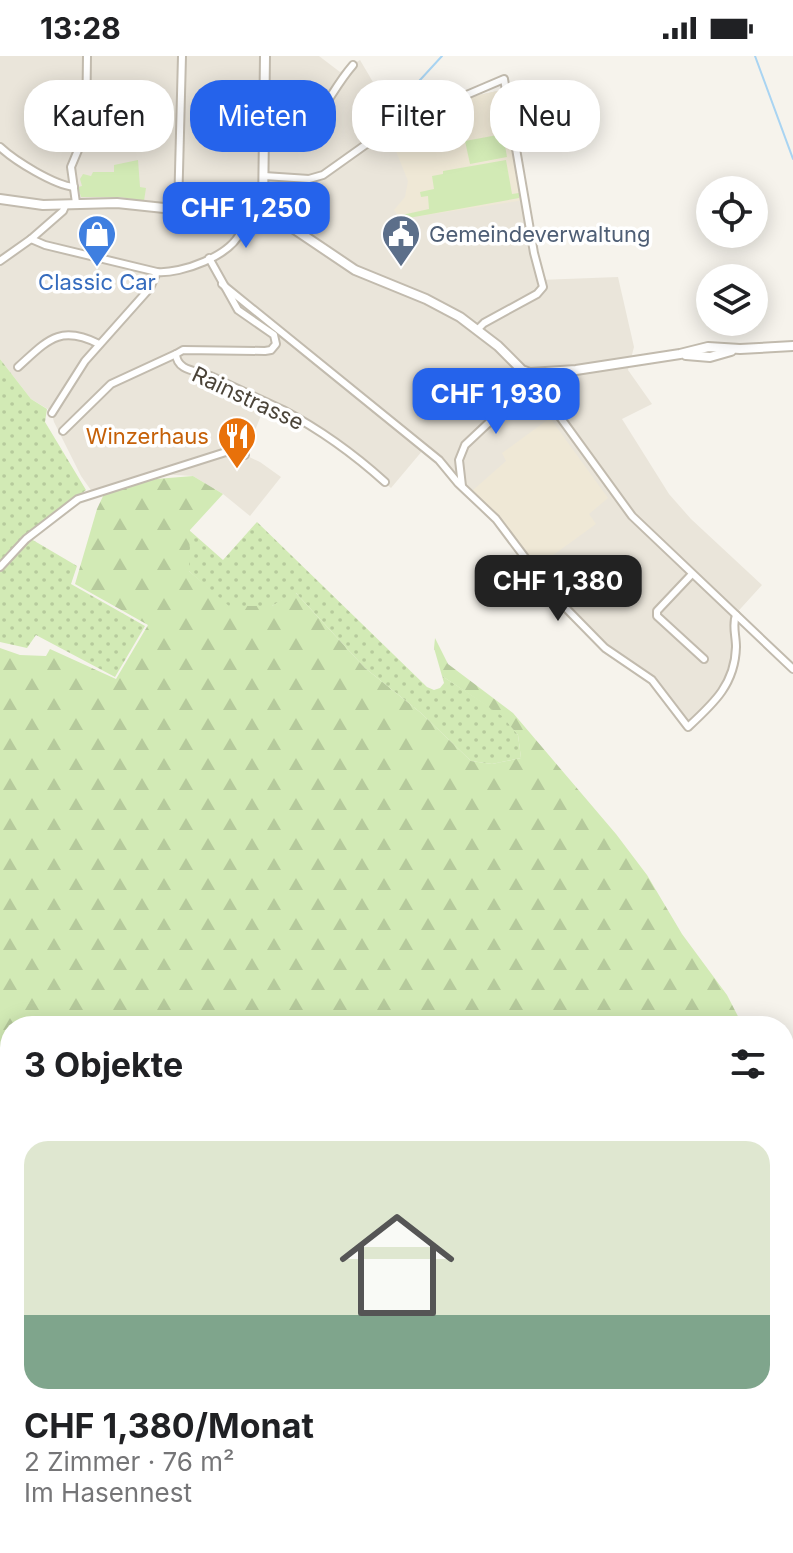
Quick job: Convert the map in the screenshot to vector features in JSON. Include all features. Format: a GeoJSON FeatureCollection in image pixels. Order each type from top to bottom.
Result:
{"type":"FeatureCollection","features":[{"type":"Feature","properties":{"kind":"street"},"geometry":{"type":"LineString","coordinates":[[76,203],[71,167],[86,131],[87,56]]}},
{"type":"Feature","properties":{"kind":"street"},"geometry":{"type":"LineString","coordinates":[[178,210],[182,56]]}},
{"type":"Feature","properties":{"kind":"street"},"geometry":{"type":"LineString","coordinates":[[265,56],[265,80]]}},
{"type":"Feature","properties":{"kind":"street"},"geometry":{"type":"LineString","coordinates":[[336,88],[353,65]]}},
{"type":"Feature","properties":{"kind":"street"},"geometry":{"type":"LineString","coordinates":[[264,176],[309,179],[323,175],[389,128],[504,79],[534,253],[543,287],[537,294],[478,329]]}},
{"type":"Feature","properties":{"kind":"street"},"geometry":{"type":"LineString","coordinates":[[0,147],[4,156],[58,183],[74,187]]}},
{"type":"Feature","properties":{"kind":"street"},"geometry":{"type":"LineString","coordinates":[[263,208],[264,152]]}},
{"type":"Feature","properties":{"kind":"street"},"geometry":{"type":"LineString","coordinates":[[0,199],[43,205],[117,203],[217,213],[263,208],[355,270],[440,305],[478,329],[522,370],[537,374],[680,354],[708,347],[793,346]]}},
{"type":"Feature","properties":{"kind":"street"},"geometry":{"type":"LineString","coordinates":[[0,261],[31,239],[66,208],[66,204]]}},
{"type":"Feature","properties":{"kind":"street"},"geometry":{"type":"LineString","coordinates":[[31,239],[45,245],[171,273],[223,251],[239,235],[243,211]]}},
{"type":"Feature","properties":{"kind":"street","name":"Rainstrasse"},"geometry":{"type":"LineString","coordinates":[[209,258],[238,310],[274,335],[274,348],[265,351],[180,350],[176,354],[180,366],[211,375],[297,418],[351,453],[385,482]]}},
{"type":"Feature","properties":{"kind":"street"},"geometry":{"type":"LineString","coordinates":[[52,413],[99,344],[150,288],[157,272]]}},
{"type":"Feature","properties":{"kind":"street"},"geometry":{"type":"LineString","coordinates":[[222,284],[439,460],[496,519],[569,613],[605,648],[652,680],[688,727],[722,694],[730,681],[736,647],[736,615]]}},
{"type":"Feature","properties":{"kind":"street"},"geometry":{"type":"LineString","coordinates":[[18,367],[45,343],[60,335],[76,335],[99,344]]}},
{"type":"Feature","properties":{"kind":"street"},"geometry":{"type":"LineString","coordinates":[[63,431],[111,384],[176,354]]}},
{"type":"Feature","properties":{"kind":"street"},"geometry":{"type":"LineString","coordinates":[[462,486],[459,460],[465,445],[537,374]]}},
{"type":"Feature","properties":{"kind":"street"},"geometry":{"type":"LineString","coordinates":[[537,374],[544,395],[618,499],[793,669]]}},
{"type":"Feature","properties":{"kind":"street"},"geometry":{"type":"LineString","coordinates":[[0,567],[26,539],[78,499],[226,452],[245,455]]}},
{"type":"Feature","properties":{"kind":"street"},"geometry":{"type":"LineString","coordinates":[[692,574],[657,611],[657,616],[704,659]]}},
{"type":"Feature","properties":{"kind":"shaded area"},"geometry":{"type":"Polygon","coordinates":[[[0,56],[319,56],[340,72],[360,60],[372,80],[352,80],[352,152],[474,152],[474,97],[490,93],[490,152],[514,152],[539,280],[618,277],[634,347],[628,370],[652,404],[622,419],[669,494],[691,519],[762,585],[732,618],[733,647],[722,691],[688,727],[652,680],[627,665],[554,597],[513,539],[423,450],[391,488],[351,453],[266,403],[245,455],[281,477],[250,516],[223,494],[193,476],[157,474],[93,493],[81,476],[51,411],[31,399],[0,359],[0,56]]]}},
{"type":"Feature","properties":{"kind":"shaded area"},"geometry":{"type":"Polygon","coordinates":[[[490,93],[490,152],[514,152],[524,200],[401,219],[394,210],[405,197],[408,181],[396,152],[474,152],[474,97],[490,93]]]}},
{"type":"Feature","properties":{"kind":"shaded area"},"geometry":{"type":"Polygon","coordinates":[[[550,418],[608,498],[589,514],[596,524],[538,566],[472,491],[506,461],[502,453],[550,418]]]}},
{"type":"Feature","properties":{"kind":"green space"},"geometry":{"type":"Polygon","coordinates":[[[490,136],[490,152],[506,152],[507,157],[470,164],[467,152],[474,152],[474,139],[490,136]]]}},
{"type":"Feature","properties":{"kind":"green space"},"geometry":{"type":"Polygon","coordinates":[[[138,160],[140,187],[146,188],[144,201],[120,197],[81,197],[78,187],[82,186],[80,179],[83,174],[91,176],[93,172],[114,172],[114,165],[138,160]]]}},
{"type":"Feature","properties":{"kind":"green space"},"geometry":{"type":"Polygon","coordinates":[[[506,160],[512,194],[519,193],[519,198],[403,219],[402,215],[429,209],[428,196],[421,197],[420,192],[434,189],[432,176],[443,174],[443,171],[506,160]]]}},
{"type":"Feature","properties":{"kind":"green space"},"geometry":{"type":"Polygon","coordinates":[[[0,359],[31,399],[47,409],[45,422],[86,490],[26,536],[77,566],[71,584],[145,626],[115,677],[36,635],[27,648],[0,642],[0,359]]]}},
{"type":"Feature","properties":{"kind":"green space"},"geometry":{"type":"Polygon","coordinates":[[[193,476],[223,494],[190,530],[189,571],[229,606],[272,606],[295,592],[365,668],[421,713],[471,761],[492,764],[521,758],[518,735],[502,716],[442,676],[434,648],[435,638],[448,664],[513,713],[616,834],[647,875],[682,934],[727,995],[738,1016],[0,1016],[0,648],[20,655],[46,656],[50,649],[116,679],[148,625],[75,584],[104,494],[156,479],[193,476]]]}},
{"type":"Feature","properties":{"kind":"green space"},"geometry":{"type":"Polygon","coordinates":[[[257,522],[427,687],[434,690],[440,688],[444,683],[442,676],[502,715],[518,735],[521,758],[492,764],[471,761],[421,713],[365,668],[296,593],[272,606],[228,607],[189,571],[189,530],[223,560],[257,522]]]}},
{"type":"Feature","properties":{"kind":"waterway"},"geometry":{"type":"LineString","coordinates":[[420,80],[442,56]]}},
{"type":"Feature","properties":{"kind":"waterway"},"geometry":{"type":"LineString","coordinates":[[755,56],[793,159]]}},
{"type":"Feature","properties":{"kind":"waterway"},"geometry":{"type":"LineString","coordinates":[[90,239],[113,244]]}},
{"type":"Feature","properties":{"kind":"place","name":"Classic Car"},"geometry":{"type":"Point","coordinates":[97,268]}},
{"type":"Feature","properties":{"kind":"place","name":"Gemeindeverwaltung"},"geometry":{"type":"Point","coordinates":[401,268]}},
{"type":"Feature","properties":{"kind":"place","name":"Winzerhaus"},"geometry":{"type":"Point","coordinates":[237,470]}}]}
